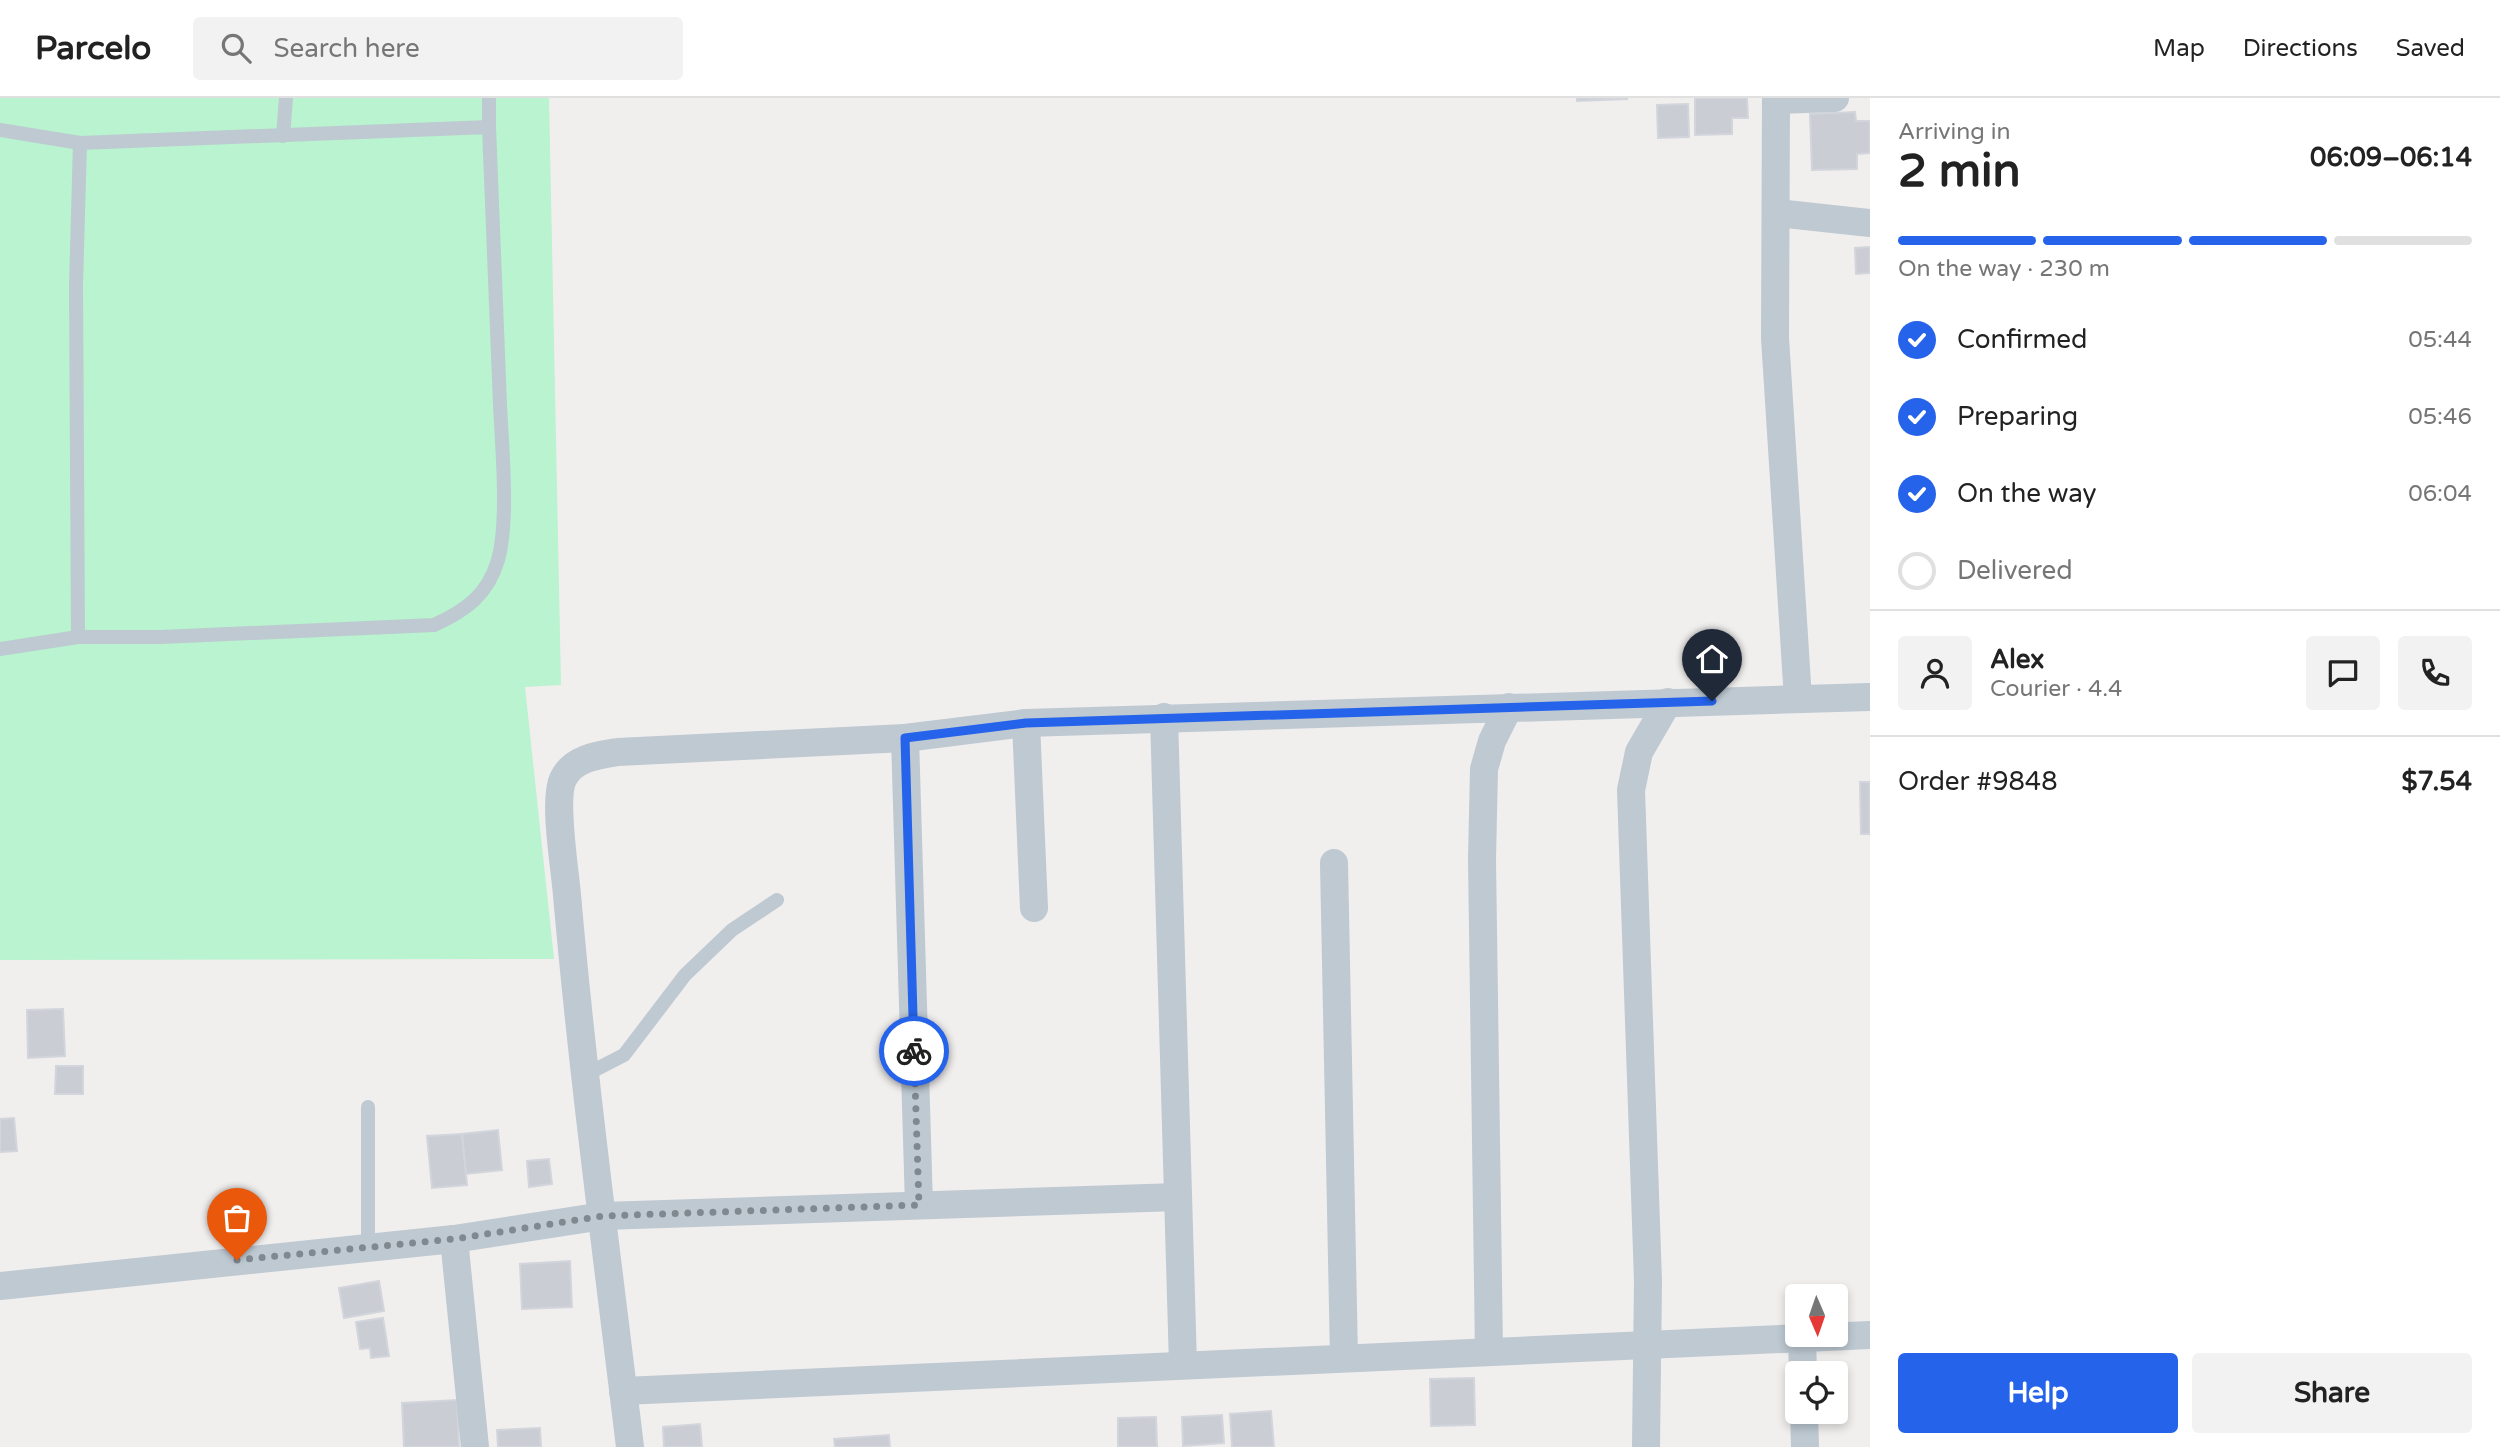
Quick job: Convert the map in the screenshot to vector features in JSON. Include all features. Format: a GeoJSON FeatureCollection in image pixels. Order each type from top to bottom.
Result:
{"type":"FeatureCollection","features":[{"type":"Feature","properties":{"kind":"street"},"geometry":{"type":"LineString","coordinates":[[1798,699],[1775,338],[1776,99],[1835,98]]}},
{"type":"Feature","properties":{"kind":"street"},"geometry":{"type":"LineString","coordinates":[[1777,213],[1870,223]]}},
{"type":"Feature","properties":{"kind":"street"},"geometry":{"type":"LineString","coordinates":[[630,1447],[560,816],[563,778],[576,765],[591,756],[618,752],[905,738],[1026,723],[1870,697]]}},
{"type":"Feature","properties":{"kind":"street"},"geometry":{"type":"LineString","coordinates":[[1646,1447],[1648,1281],[1631,790],[1639,752],[1668,702]]}},
{"type":"Feature","properties":{"kind":"street"},"geometry":{"type":"LineString","coordinates":[[1489,1352],[1481,993],[1482,846],[1485,769],[1492,740],[1509,707]]}},
{"type":"Feature","properties":{"kind":"street"},"geometry":{"type":"LineString","coordinates":[[1164,717],[1183,1365]]}},
{"type":"Feature","properties":{"kind":"street"},"geometry":{"type":"LineString","coordinates":[[1026,723],[1034,908]]}},
{"type":"Feature","properties":{"kind":"street"},"geometry":{"type":"LineString","coordinates":[[905,738],[919,1205]]}},
{"type":"Feature","properties":{"kind":"street"},"geometry":{"type":"LineString","coordinates":[[1334,863],[1344,1358]]}},
{"type":"Feature","properties":{"kind":"street"},"geometry":{"type":"LineString","coordinates":[[0,1286],[454,1239],[603,1216],[1178,1197]]}},
{"type":"Feature","properties":{"kind":"street"},"geometry":{"type":"LineString","coordinates":[[454,1239],[475,1447]]}},
{"type":"Feature","properties":{"kind":"street"},"geometry":{"type":"LineString","coordinates":[[1848,1336],[1870,1335]]}},
{"type":"Feature","properties":{"kind":"street"},"geometry":{"type":"LineString","coordinates":[[623,1391],[1785,1339]]}},
{"type":"Feature","properties":{"kind":"street"},"geometry":{"type":"LineString","coordinates":[[1804,1424],[1805,1447]]}},
{"type":"Feature","properties":{"kind":"lane"},"geometry":{"type":"LineString","coordinates":[[283,136],[286,98]]}},
{"type":"Feature","properties":{"kind":"lane"},"geometry":{"type":"LineString","coordinates":[[0,649],[78,638],[433,625],[462,612],[483,593],[498,559],[501,517],[489,98]]}},
{"type":"Feature","properties":{"kind":"lane"},"geometry":{"type":"LineString","coordinates":[[0,130],[80,143],[489,127]]}},
{"type":"Feature","properties":{"kind":"lane"},"geometry":{"type":"LineString","coordinates":[[78,638],[76,285],[80,143]]}},
{"type":"Feature","properties":{"kind":"lane"},"geometry":{"type":"LineString","coordinates":[[587,1074],[624,1055],[685,975],[732,930],[777,900]]}},
{"type":"Feature","properties":{"kind":"lane"},"geometry":{"type":"LineString","coordinates":[[368,1107],[368,1246]]}},
{"type":"Feature","properties":{"kind":"green space"},"geometry":{"type":"Polygon","coordinates":[[[0,98],[549,98],[561,685],[525,687],[554,959],[0,960],[0,98]]]}},
{"type":"Feature","properties":{"kind":"building"},"geometry":{"type":"Polygon","coordinates":[[[1577,98],[1627,98],[1627,99],[1577,101],[1577,98]]]}},
{"type":"Feature","properties":{"kind":"building"},"geometry":{"type":"Polygon","coordinates":[[[1695,98],[1747,98],[1748,118],[1732,118],[1732,134],[1695,135],[1695,98]]]}},
{"type":"Feature","properties":{"kind":"building"},"geometry":{"type":"Polygon","coordinates":[[[1688,104],[1689,137],[1658,138],[1657,105],[1688,104]]]}},
{"type":"Feature","properties":{"kind":"building"},"geometry":{"type":"Polygon","coordinates":[[[1855,112],[1856,121],[1870,121],[1870,153],[1857,154],[1857,169],[1812,170],[1810,114],[1855,112]]]}},
{"type":"Feature","properties":{"kind":"building"},"geometry":{"type":"Polygon","coordinates":[[[1870,247],[1870,273],[1856,274],[1855,248],[1870,247]]]}},
{"type":"Feature","properties":{"kind":"building"},"geometry":{"type":"Polygon","coordinates":[[[1860,782],[1870,782],[1870,834],[1861,834],[1860,782]]]}},
{"type":"Feature","properties":{"kind":"building"},"geometry":{"type":"Polygon","coordinates":[[[63,1009],[65,1056],[28,1058],[27,1010],[63,1009]]]}},
{"type":"Feature","properties":{"kind":"building"},"geometry":{"type":"Polygon","coordinates":[[[56,1066],[83,1066],[83,1094],[55,1094],[56,1066]]]}},
{"type":"Feature","properties":{"kind":"building"},"geometry":{"type":"Polygon","coordinates":[[[14,1118],[17,1151],[0,1152],[0,1119],[14,1118]]]}},
{"type":"Feature","properties":{"kind":"building"},"geometry":{"type":"Polygon","coordinates":[[[498,1130],[502,1170],[466,1174],[462,1134],[498,1130]]]}},
{"type":"Feature","properties":{"kind":"building"},"geometry":{"type":"Polygon","coordinates":[[[462,1134],[467,1185],[432,1188],[427,1136],[462,1134]]]}},
{"type":"Feature","properties":{"kind":"building"},"geometry":{"type":"Polygon","coordinates":[[[549,1159],[552,1184],[529,1187],[527,1161],[549,1159]]]}},
{"type":"Feature","properties":{"kind":"building"},"geometry":{"type":"Polygon","coordinates":[[[570,1261],[572,1307],[522,1309],[520,1264],[570,1261]]]}},
{"type":"Feature","properties":{"kind":"building"},"geometry":{"type":"Polygon","coordinates":[[[379,1281],[384,1311],[344,1318],[339,1288],[379,1281]]]}},
{"type":"Feature","properties":{"kind":"building"},"geometry":{"type":"Polygon","coordinates":[[[383,1318],[389,1356],[371,1358],[370,1348],[360,1349],[356,1322],[383,1318]]]}},
{"type":"Feature","properties":{"kind":"building"},"geometry":{"type":"Polygon","coordinates":[[[1474,1378],[1475,1425],[1431,1426],[1430,1379],[1474,1378]]]}},
{"type":"Feature","properties":{"kind":"building"},"geometry":{"type":"Polygon","coordinates":[[[457,1400],[459,1447],[404,1447],[402,1403],[457,1400]]]}},
{"type":"Feature","properties":{"kind":"building"},"geometry":{"type":"Polygon","coordinates":[[[1271,1411],[1274,1447],[1232,1447],[1230,1414],[1271,1411]]]}},
{"type":"Feature","properties":{"kind":"building"},"geometry":{"type":"Polygon","coordinates":[[[1222,1415],[1224,1443],[1183,1446],[1182,1417],[1222,1415]]]}},
{"type":"Feature","properties":{"kind":"building"},"geometry":{"type":"Polygon","coordinates":[[[1156,1417],[1157,1447],[1118,1447],[1118,1418],[1156,1417]]]}},
{"type":"Feature","properties":{"kind":"building"},"geometry":{"type":"Polygon","coordinates":[[[700,1424],[702,1447],[664,1447],[663,1427],[700,1424]]]}},
{"type":"Feature","properties":{"kind":"building"},"geometry":{"type":"Polygon","coordinates":[[[540,1428],[541,1447],[498,1447],[497,1430],[540,1428]]]}},
{"type":"Feature","properties":{"kind":"building"},"geometry":{"type":"Polygon","coordinates":[[[889,1435],[890,1447],[835,1447],[834,1439],[889,1435]]]}},
{"type":"Feature","properties":{"kind":"way so far"},"geometry":{"type":"LineString","coordinates":[[237,1260],[454,1239],[603,1216],[919,1205],[914,1051]]}},
{"type":"Feature","properties":{"kind":"route"},"geometry":{"type":"LineString","coordinates":[[914,1051],[905,738],[1026,723],[1712,701]]}}]}
